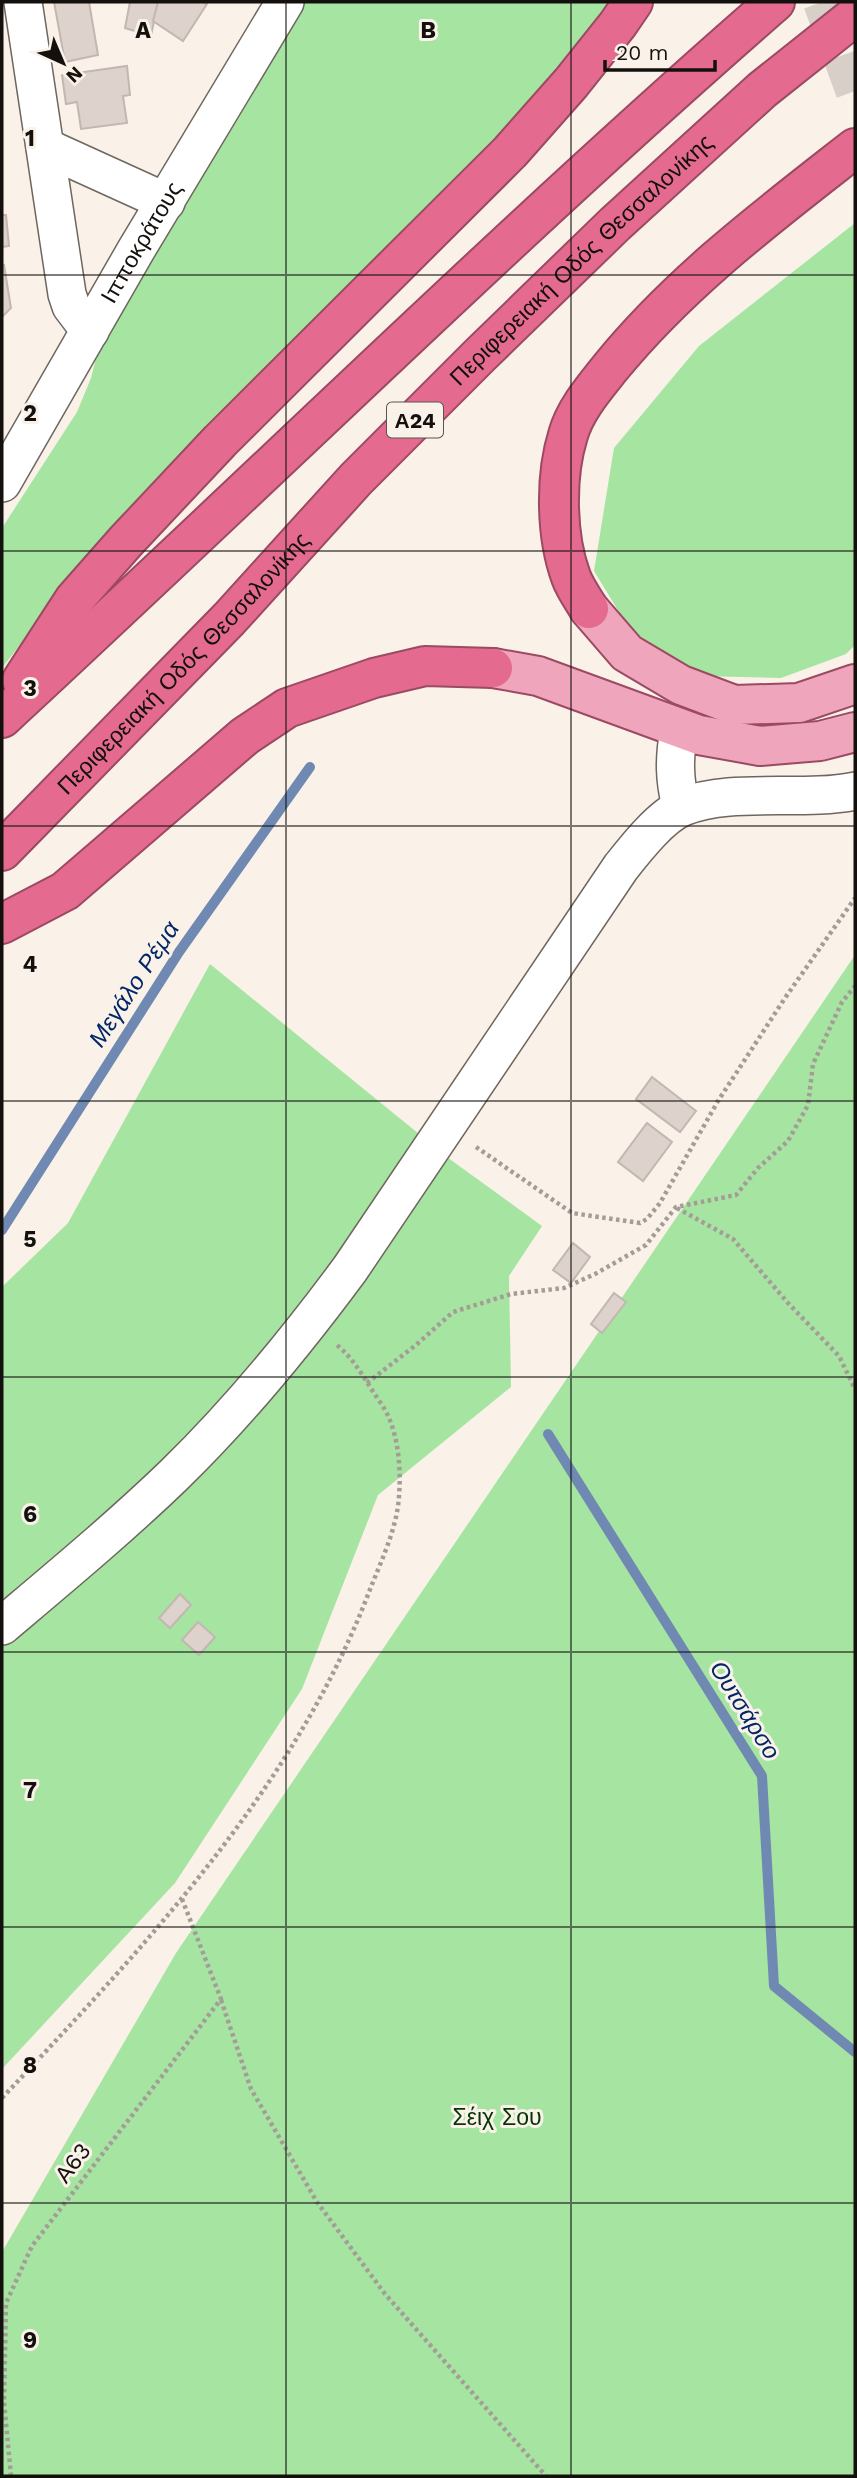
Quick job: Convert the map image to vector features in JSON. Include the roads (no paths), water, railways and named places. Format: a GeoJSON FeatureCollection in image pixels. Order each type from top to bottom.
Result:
{"type":"FeatureCollection","features":[{"type":"Feature","properties":{"kind":"highway"},"geometry":{"type":"LineString","coordinates":[[2,711],[74,600],[108,561],[186,476],[510,152],[580,72],[633,2]]}},
{"type":"Feature","properties":{"kind":"highway","name":"Α24"},"geometry":{"type":"LineString","coordinates":[[2,718],[595,162],[775,2]]}},
{"type":"Feature","properties":{"kind":"highway","name":"Περιφερειακή Οδός Θεσσαλονίκης"},"geometry":{"type":"LineString","coordinates":[[2,851],[229,619],[356,479],[490,345],[615,224],[762,90],[855,16]]}},
{"type":"Feature","properties":{"kind":"highway"},"geometry":{"type":"LineString","coordinates":[[589,609],[572,580],[562,547],[560,512],[561,468],[568,433],[589,394],[632,341],[690,282],[751,229],[855,148]]}},
{"type":"Feature","properties":{"kind":"highway"},"geometry":{"type":"LineString","coordinates":[[2,924],[65,891],[245,736],[287,708],[374,678],[425,666],[493,668]]}},
{"type":"Feature","properties":{"kind":"main road"},"geometry":{"type":"LineString","coordinates":[[589,609],[627,653],[681,685],[734,705],[799,703],[855,684]]}},
{"type":"Feature","properties":{"kind":"main road"},"geometry":{"type":"LineString","coordinates":[[493,668],[538,676],[699,735],[760,746],[820,741],[855,732]]}},
{"type":"Feature","properties":{"kind":"street"},"geometry":{"type":"LineString","coordinates":[[23,2],[67,294],[71,306],[90,331]]}},
{"type":"Feature","properties":{"kind":"street","name":"Ιπποκράτους"},"geometry":{"type":"LineString","coordinates":[[2,483],[285,2]]}},
{"type":"Feature","properties":{"kind":"street"},"geometry":{"type":"LineString","coordinates":[[45,147],[166,202]]}},
{"type":"Feature","properties":{"kind":"street"},"geometry":{"type":"LineString","coordinates":[[679,729],[674,759],[681,807]]}},
{"type":"Feature","properties":{"kind":"street"},"geometry":{"type":"LineString","coordinates":[[2,1626],[174,1475],[244,1402],[310,1322],[447,1126],[621,867],[648,834],[681,807],[710,799],[855,792]]}},
{"type":"Feature","properties":{"kind":"waterway","name":"Μεγάλο Ρέμα"},"geometry":{"type":"LineString","coordinates":[[2,1230],[179,952],[310,767]]}},
{"type":"Feature","properties":{"kind":"waterway","name":"Ουτσάρσο"},"geometry":{"type":"LineString","coordinates":[[548,1434],[762,1776],[774,1986],[855,2052]]}},
{"type":"Feature","properties":{"kind":"tunnel"},"geometry":{"type":"LineString","coordinates":[[822,2],[855,92]]}},
{"type":"Feature","properties":{"kind":"park label","name":"Σέιχ Σου"},"geometry":{"type":"Point","coordinates":[497,2117]}}]}
